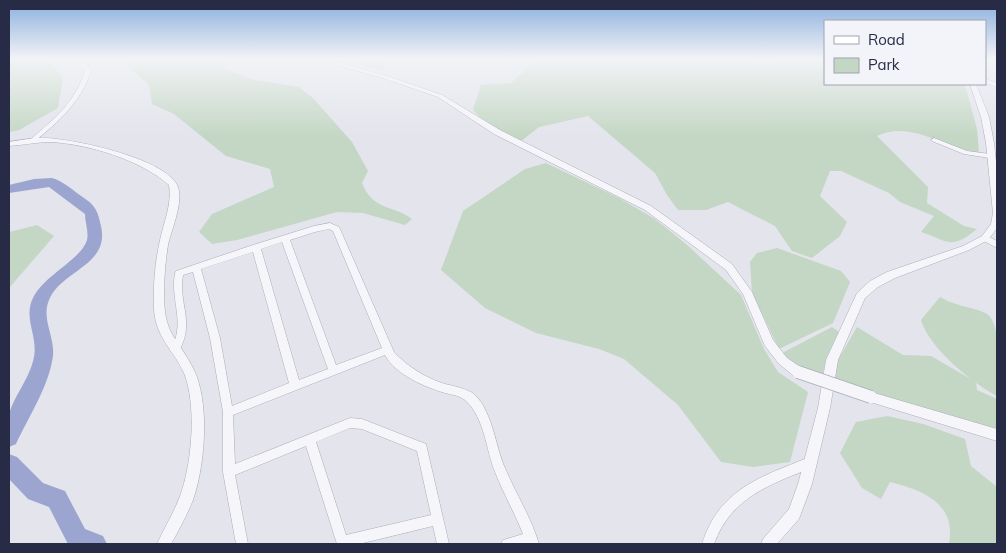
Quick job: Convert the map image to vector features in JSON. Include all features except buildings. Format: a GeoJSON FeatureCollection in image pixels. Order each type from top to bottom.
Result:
{"type":"FeatureCollection","features":[{"type":"Feature","properties":{"kind":"street"},"geometry":{"type":"LineString","coordinates":[[32,141],[70,109],[85,85]]}},
{"type":"Feature","properties":{"kind":"street"},"geometry":{"type":"LineString","coordinates":[[408,85],[440,96],[497,132],[648,208],[729,267],[747,292],[769,343],[783,361],[798,372],[871,397],[997,435]]}},
{"type":"Feature","properties":{"kind":"street"},"geometry":{"type":"LineString","coordinates":[[768,544],[794,514],[810,463],[824,408],[832,360],[861,296],[874,284],[891,275],[966,248],[985,238],[996,225],[995,188],[990,156],[994,143],[973,85]]}},
{"type":"Feature","properties":{"kind":"street"},"geometry":{"type":"LineString","coordinates":[[934,140],[966,153],[990,156]]}},
{"type":"Feature","properties":{"kind":"street"},"geometry":{"type":"LineString","coordinates":[[9,144],[32,141],[79,143],[153,168],[167,177],[172,184],[175,194],[175,205],[163,247],[160,317],[164,333],[189,371],[195,386],[197,406],[194,457],[186,498],[164,544]]}},
{"type":"Feature","properties":{"kind":"street"},"geometry":{"type":"LineString","coordinates":[[175,350],[181,343],[183,333],[177,281],[179,273],[186,269],[196,268],[322,227],[330,226],[336,229],[387,350],[397,363],[420,379],[472,399],[482,417],[500,470],[519,509],[532,542],[507,544]]}},
{"type":"Feature","properties":{"kind":"street"},"geometry":{"type":"LineString","coordinates":[[285,238],[332,370]]}},
{"type":"Feature","properties":{"kind":"street"},"geometry":{"type":"LineString","coordinates":[[985,238],[997,245]]}},
{"type":"Feature","properties":{"kind":"street"},"geometry":{"type":"LineString","coordinates":[[256,247],[294,385]]}},
{"type":"Feature","properties":{"kind":"street"},"geometry":{"type":"LineString","coordinates":[[196,268],[215,338],[228,412],[228,472],[242,544]]}},
{"type":"Feature","properties":{"kind":"street"},"geometry":{"type":"LineString","coordinates":[[228,412],[387,350]]}},
{"type":"Feature","properties":{"kind":"street"},"geometry":{"type":"LineString","coordinates":[[228,472],[350,424],[362,424],[422,448],[443,544]]}},
{"type":"Feature","properties":{"kind":"street"},"geometry":{"type":"LineString","coordinates":[[310,441],[342,542],[438,519]]}},
{"type":"Feature","properties":{"kind":"street"},"geometry":{"type":"LineString","coordinates":[[708,544],[713,526],[722,512],[743,493],[810,463]]}},
{"type":"Feature","properties":{"kind":"green space"},"geometry":{"type":"Polygon","coordinates":[[[9,85],[62,85],[58,108],[19,130],[9,132],[9,85]]]}},
{"type":"Feature","properties":{"kind":"green space"},"geometry":{"type":"Polygon","coordinates":[[[149,85],[285,85],[299,87],[313,98],[352,142],[368,171],[362,183],[366,192],[377,203],[405,214],[412,219],[405,225],[363,213],[337,212],[237,240],[212,244],[199,232],[212,214],[274,187],[270,169],[226,156],[174,114],[152,104],[149,85]]]}},
{"type":"Feature","properties":{"kind":"green space"},"geometry":{"type":"Polygon","coordinates":[[[481,85],[965,85],[977,129],[979,153],[915,133],[889,132],[877,136],[928,187],[927,203],[964,226],[977,229],[956,242],[945,241],[921,232],[934,216],[900,202],[889,193],[841,171],[830,171],[820,196],[847,222],[840,236],[812,258],[792,251],[775,226],[728,202],[706,210],[678,210],[655,173],[588,116],[539,127],[520,142],[484,122],[473,110],[481,85]]]}},
{"type":"Feature","properties":{"kind":"green space"},"geometry":{"type":"Polygon","coordinates":[[[546,163],[619,198],[655,219],[686,244],[741,295],[764,349],[778,372],[808,392],[790,462],[753,467],[721,462],[678,405],[624,359],[599,349],[536,333],[485,308],[441,270],[463,211],[525,169],[546,163]]]}},
{"type":"Feature","properties":{"kind":"green space"},"geometry":{"type":"Polygon","coordinates":[[[37,225],[54,236],[9,288],[9,232],[37,225]]]}},
{"type":"Feature","properties":{"kind":"green space"},"geometry":{"type":"Polygon","coordinates":[[[777,248],[841,271],[850,282],[833,323],[779,349],[752,293],[750,262],[757,253],[777,248]]]}},
{"type":"Feature","properties":{"kind":"green space"},"geometry":{"type":"Polygon","coordinates":[[[940,297],[952,303],[983,312],[992,320],[998,352],[997,396],[976,383],[953,364],[933,342],[926,331],[921,320],[940,297]]]}},
{"type":"Feature","properties":{"kind":"green space"},"geometry":{"type":"Polygon","coordinates":[[[832,327],[839,332],[827,356],[822,376],[799,368],[782,353],[832,327]]]}},
{"type":"Feature","properties":{"kind":"green space"},"geometry":{"type":"Polygon","coordinates":[[[857,327],[903,355],[931,356],[976,382],[977,390],[997,399],[997,431],[834,381],[838,360],[857,327]]]}},
{"type":"Feature","properties":{"kind":"green space"},"geometry":{"type":"Polygon","coordinates":[[[887,416],[923,424],[965,439],[971,466],[997,487],[997,544],[949,544],[950,530],[948,518],[942,508],[925,494],[914,489],[890,482],[881,499],[862,488],[840,453],[856,422],[887,416]]]}},
{"type":"Feature","properties":{"kind":"waterway"},"geometry":{"type":"LineString","coordinates":[[9,189],[34,183],[52,182],[83,204],[92,213],[95,236],[92,247],[87,254],[52,284],[40,300],[37,315],[44,347],[42,366],[9,437]]}},
{"type":"Feature","properties":{"kind":"waterway"},"geometry":{"type":"LineString","coordinates":[[9,464],[36,491],[57,499],[77,538],[95,544]]}}]}
